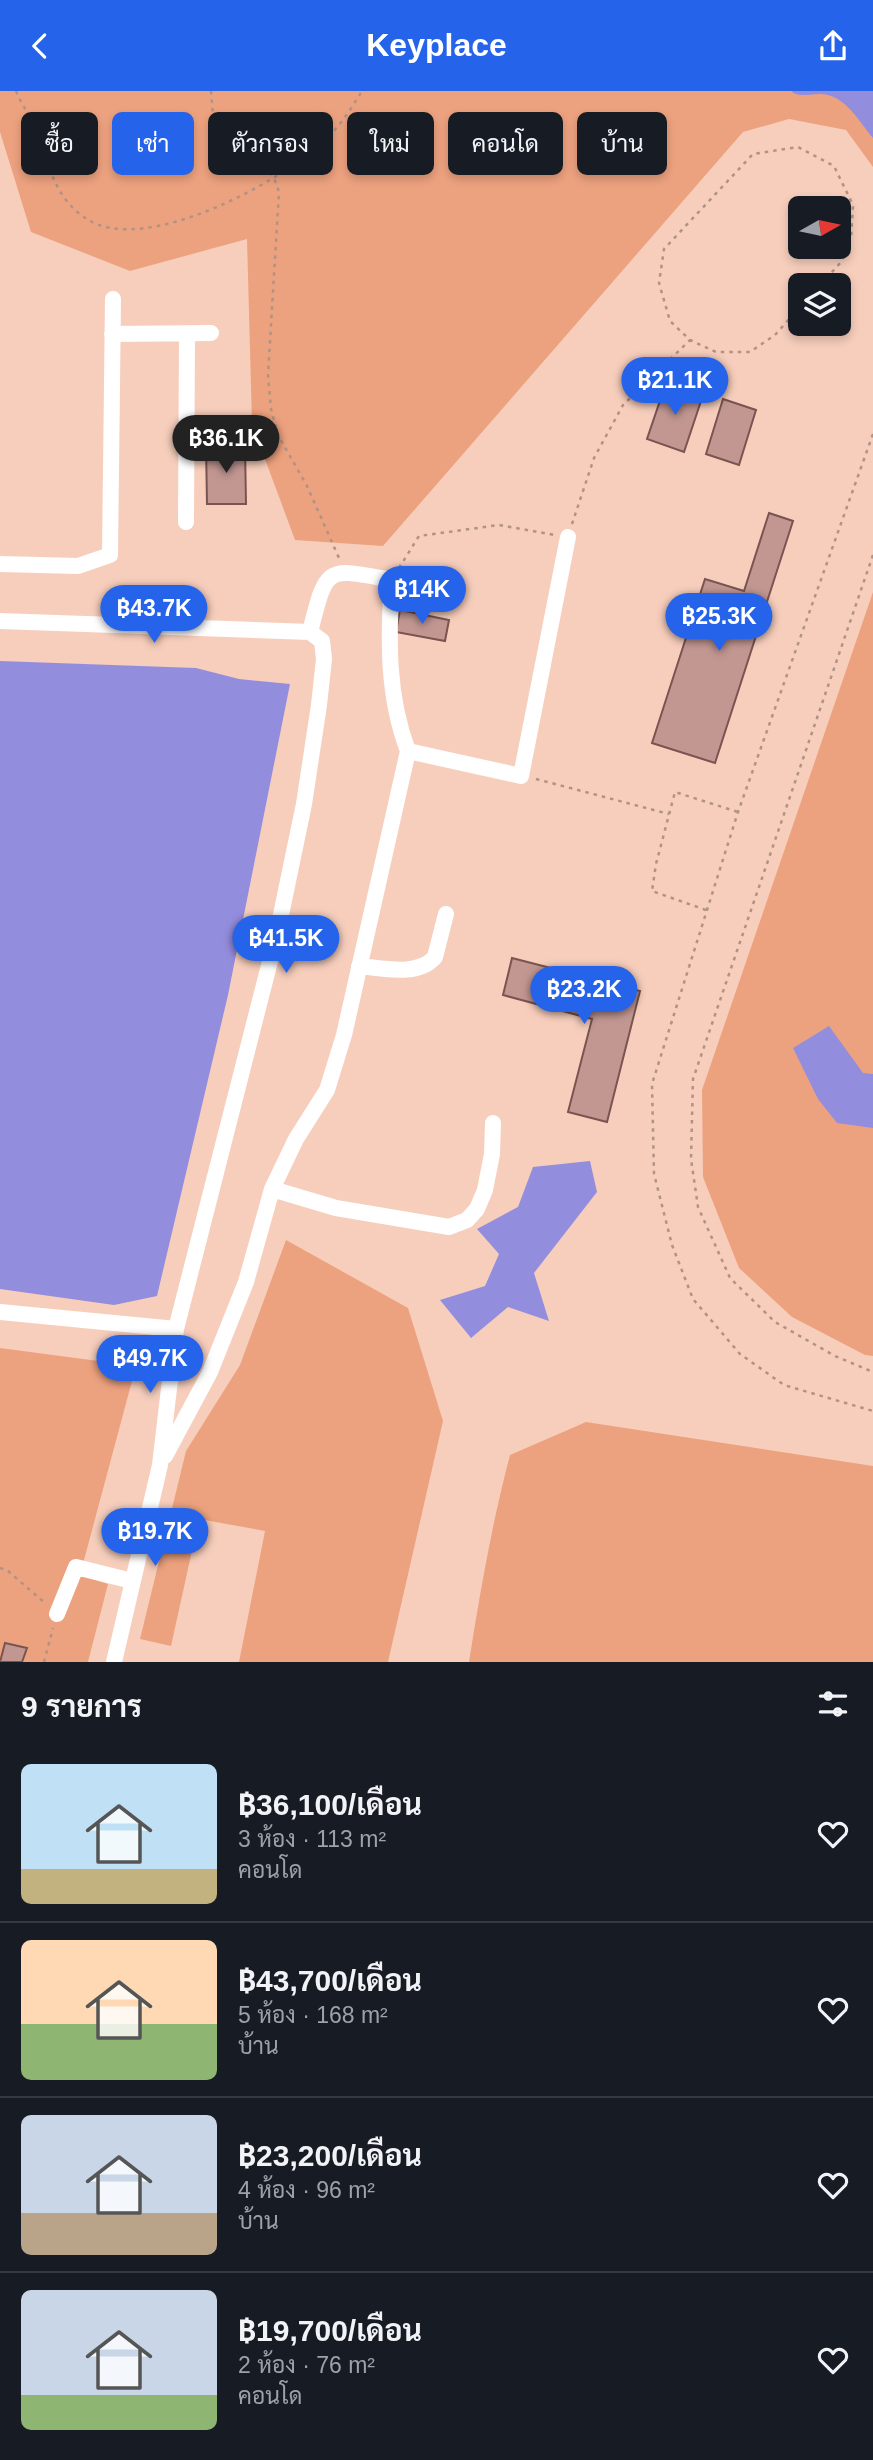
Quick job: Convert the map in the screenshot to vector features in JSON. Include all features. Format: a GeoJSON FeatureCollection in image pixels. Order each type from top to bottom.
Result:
{"type":"FeatureCollection","features":[{"type":"Feature","properties":{"kind":"street"},"geometry":{"type":"LineString","coordinates":[[0,564],[78,566],[110,555],[113,299]]}},
{"type":"Feature","properties":{"kind":"street"},"geometry":{"type":"LineString","coordinates":[[112,334],[211,334]]}},
{"type":"Feature","properties":{"kind":"street"},"geometry":{"type":"LineString","coordinates":[[186,522],[187,334]]}},
{"type":"Feature","properties":{"kind":"street"},"geometry":{"type":"LineString","coordinates":[[408,751],[521,776],[568,537]]}},
{"type":"Feature","properties":{"kind":"street"},"geometry":{"type":"LineString","coordinates":[[160,1465],[211,1372],[246,1282],[272,1189],[296,1139],[327,1090],[344,1035],[408,751],[396,706],[390,654],[392,580],[346,572],[336,573],[328,579],[319,595],[310,632]]}},
{"type":"Feature","properties":{"kind":"street"},"geometry":{"type":"LineString","coordinates":[[0,621],[310,632],[322,641],[324,659],[304,804],[277,934],[176,1329],[160,1465],[114,1662]]}},
{"type":"Feature","properties":{"kind":"street"},"geometry":{"type":"LineString","coordinates":[[359,966],[414,969],[430,962],[435,957],[446,914]]}},
{"type":"Feature","properties":{"kind":"street"},"geometry":{"type":"LineString","coordinates":[[272,1189],[336,1207],[449,1227],[467,1220],[477,1209],[485,1190],[492,1154],[494,1123]]}},
{"type":"Feature","properties":{"kind":"street"},"geometry":{"type":"LineString","coordinates":[[0,1312],[176,1329]]}},
{"type":"Feature","properties":{"kind":"street"},"geometry":{"type":"LineString","coordinates":[[57,1614],[76,1567],[132,1581]]}},
{"type":"Feature","properties":{"kind":"path"},"geometry":{"type":"LineString","coordinates":[[16,91],[38,131],[49,166],[67,204],[88,220],[110,230],[138,229],[180,221],[274,178],[328,137],[362,91]]}},
{"type":"Feature","properties":{"kind":"path"},"geometry":{"type":"LineString","coordinates":[[211,91],[214,129],[264,161],[274,178],[280,203],[268,375],[271,409],[278,435],[307,486],[324,528],[339,555],[336,573]]}},
{"type":"Feature","properties":{"kind":"path"},"geometry":{"type":"LineString","coordinates":[[788,320],[775,335],[750,352],[716,352],[690,340],[670,321],[659,283],[664,249],[752,154],[798,147],[834,166],[853,205],[851,238],[842,261],[831,273]]}},
{"type":"Feature","properties":{"kind":"path"},"geometry":{"type":"LineString","coordinates":[[392,580],[419,536],[499,525],[568,537],[594,458],[623,405],[690,340]]}},
{"type":"Feature","properties":{"kind":"path"},"geometry":{"type":"LineString","coordinates":[[873,434],[738,812],[652,1084],[654,1174],[672,1245],[693,1299],[740,1354],[784,1385],[873,1411]]}},
{"type":"Feature","properties":{"kind":"path"},"geometry":{"type":"LineString","coordinates":[[873,555],[693,1079],[691,1159],[698,1207],[730,1278],[775,1322],[835,1356],[873,1371]]}},
{"type":"Feature","properties":{"kind":"path"},"geometry":{"type":"LineString","coordinates":[[521,776],[669,814]]}},
{"type":"Feature","properties":{"kind":"path"},"geometry":{"type":"LineString","coordinates":[[706,909],[652,891],[656,864],[675,792],[738,812]]}},
{"type":"Feature","properties":{"kind":"path"},"geometry":{"type":"LineString","coordinates":[[0,1568],[8,1571],[57,1614],[44,1662]]}},
{"type":"Feature","properties":{"kind":"shaded area"},"geometry":{"type":"Polygon","coordinates":[[[0,91],[873,91],[873,167],[846,130],[789,119],[743,132],[383,546],[295,540],[252,424],[247,239],[130,271],[31,232],[0,132],[0,91]]]}},
{"type":"Feature","properties":{"kind":"shaded area"},"geometry":{"type":"Polygon","coordinates":[[[792,91],[873,91],[873,138],[851,110],[838,99],[821,94],[800,95],[792,91]]]}},
{"type":"Feature","properties":{"kind":"shaded area"},"geometry":{"type":"Polygon","coordinates":[[[873,592],[873,1356],[865,1355],[792,1317],[739,1268],[703,1177],[702,1090],[873,592]]]}},
{"type":"Feature","properties":{"kind":"shaded area"},"geometry":{"type":"Polygon","coordinates":[[[0,661],[196,668],[239,679],[290,684],[228,995],[157,1296],[114,1305],[0,1289],[0,661]]]}},
{"type":"Feature","properties":{"kind":"shaded area"},"geometry":{"type":"Polygon","coordinates":[[[829,1026],[863,1073],[873,1074],[873,1128],[837,1123],[818,1099],[793,1048],[829,1026]]]}},
{"type":"Feature","properties":{"kind":"shaded area"},"geometry":{"type":"Polygon","coordinates":[[[590,1161],[597,1192],[534,1273],[549,1321],[508,1307],[471,1338],[440,1300],[485,1286],[499,1254],[477,1229],[518,1207],[533,1167],[590,1161]]]}},
{"type":"Feature","properties":{"kind":"shaded area"},"geometry":{"type":"Polygon","coordinates":[[[286,1240],[408,1308],[443,1421],[388,1662],[239,1662],[265,1531],[199,1519],[171,1646],[140,1639],[186,1451],[240,1365],[286,1240]]]}},
{"type":"Feature","properties":{"kind":"shaded area"},"geometry":{"type":"Polygon","coordinates":[[[0,1348],[136,1366],[80,1575],[108,1584],[88,1662],[0,1662],[0,1348]]]}},
{"type":"Feature","properties":{"kind":"shaded area"},"geometry":{"type":"Polygon","coordinates":[[[586,1422],[873,1466],[873,1662],[469,1662],[487,1558],[510,1455],[586,1422]]]}},
{"type":"Feature","properties":{"kind":"building"},"geometry":{"type":"Polygon","coordinates":[[[666,383],[703,395],[684,452],[647,439],[666,383]]]}},
{"type":"Feature","properties":{"kind":"building"},"geometry":{"type":"Polygon","coordinates":[[[723,399],[756,410],[739,465],[706,454],[723,399]]]}},
{"type":"Feature","properties":{"kind":"building"},"geometry":{"type":"Polygon","coordinates":[[[206,446],[245,446],[246,504],[207,504],[206,446]]]}},
{"type":"Feature","properties":{"kind":"building"},"geometry":{"type":"Polygon","coordinates":[[[769,513],[793,521],[715,763],[652,743],[705,579],[744,591],[769,513]]]}},
{"type":"Feature","properties":{"kind":"building"},"geometry":{"type":"Polygon","coordinates":[[[400,610],[449,620],[445,641],[396,632],[400,610]]]}},
{"type":"Feature","properties":{"kind":"building"},"geometry":{"type":"Polygon","coordinates":[[[512,958],[640,991],[607,1122],[568,1112],[592,1019],[503,995],[512,958]]]}},
{"type":"Feature","properties":{"kind":"building"},"geometry":{"type":"Polygon","coordinates":[[[5,1643],[27,1648],[22,1662],[0,1662],[5,1643]]]}}]}
